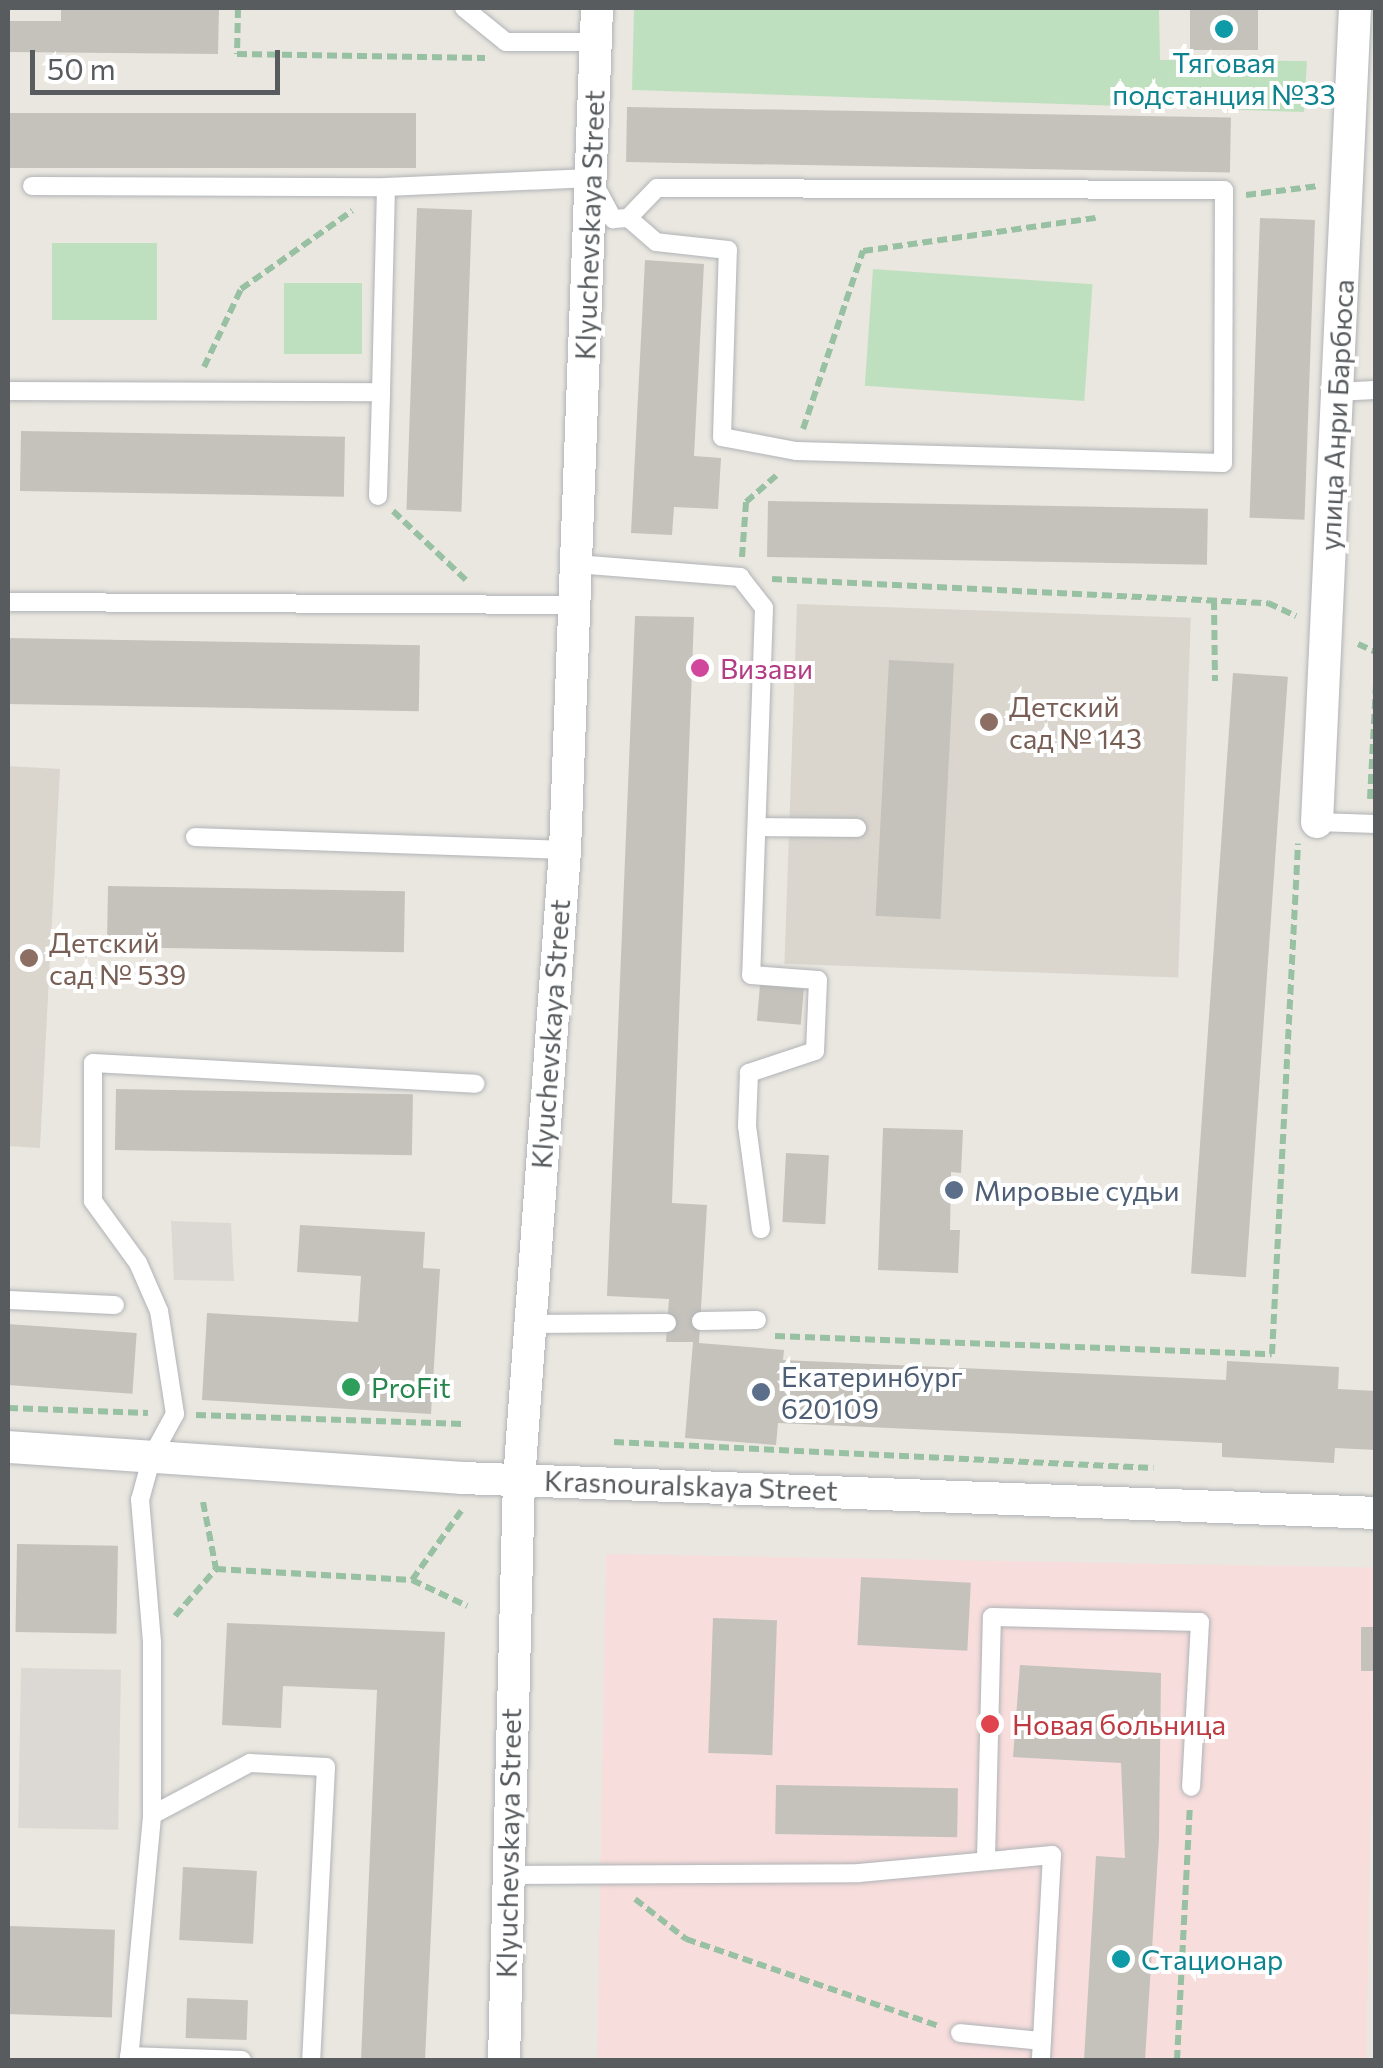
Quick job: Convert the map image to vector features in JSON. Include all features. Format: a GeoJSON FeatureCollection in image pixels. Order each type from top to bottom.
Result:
{"type":"FeatureCollection","features":[{"type":"Feature","properties":{"kind":"street","name":"Klyuchevskaya Street"},"geometry":{"type":"LineString","coordinates":[[504,2060],[519,1480],[565,850],[596,8]]}},
{"type":"Feature","properties":{"kind":"street","name":"улица Анри Барбюса"},"geometry":{"type":"LineString","coordinates":[[1308,832],[1350,184],[1355,8]]}},
{"type":"Feature","properties":{"kind":"street","name":"Krasnouralskaya Street"},"geometry":{"type":"LineString","coordinates":[[8,1447],[519,1480],[1376,1514]]}},
{"type":"Feature","properties":{"kind":"lane"},"geometry":{"type":"LineString","coordinates":[[464,8],[506,42],[595,42]]}},
{"type":"Feature","properties":{"kind":"lane"},"geometry":{"type":"LineString","coordinates":[[32,186],[386,186],[591,178],[612,219],[628,218],[658,188],[1224,190],[1223,463],[796,451],[722,438],[728,250],[656,242],[628,218]]}},
{"type":"Feature","properties":{"kind":"lane"},"geometry":{"type":"LineString","coordinates":[[378,496],[386,186]]}},
{"type":"Feature","properties":{"kind":"lane"},"geometry":{"type":"LineString","coordinates":[[1334,392],[1376,390]]}},
{"type":"Feature","properties":{"kind":"lane"},"geometry":{"type":"LineString","coordinates":[[8,391],[381,392]]}},
{"type":"Feature","properties":{"kind":"lane"},"geometry":{"type":"LineString","coordinates":[[576,564],[740,577],[764,608],[752,975],[818,980],[815,1052],[749,1073],[747,1126],[761,1230]]}},
{"type":"Feature","properties":{"kind":"lane"},"geometry":{"type":"LineString","coordinates":[[8,602],[574,604]]}},
{"type":"Feature","properties":{"kind":"lane"},"geometry":{"type":"LineString","coordinates":[[1308,832],[1372,824]]}},
{"type":"Feature","properties":{"kind":"lane"},"geometry":{"type":"LineString","coordinates":[[759,827],[857,828]]}},
{"type":"Feature","properties":{"kind":"lane"},"geometry":{"type":"LineString","coordinates":[[195,837],[565,850]]}},
{"type":"Feature","properties":{"kind":"lane"},"geometry":{"type":"LineString","coordinates":[[242,2060],[129,2058],[152,1815],[152,1642],[140,1500],[152,1456],[175,1414],[159,1311],[138,1263],[93,1200],[92,1064],[475,1084]]}},
{"type":"Feature","properties":{"kind":"lane"},"geometry":{"type":"LineString","coordinates":[[8,1300],[116,1305]]}},
{"type":"Feature","properties":{"kind":"lane"},"geometry":{"type":"LineString","coordinates":[[701,1322],[757,1320]]}},
{"type":"Feature","properties":{"kind":"lane"},"geometry":{"type":"LineString","coordinates":[[528,1324],[667,1323]]}},
{"type":"Feature","properties":{"kind":"lane"},"geometry":{"type":"LineString","coordinates":[[986,1859],[992,1617],[1200,1622],[1190,1788]]}},
{"type":"Feature","properties":{"kind":"lane"},"geometry":{"type":"LineString","coordinates":[[152,1815],[250,1763],[326,1767],[310,2060]]}},
{"type":"Feature","properties":{"kind":"lane"},"geometry":{"type":"LineString","coordinates":[[506,1876],[859,1873],[1052,1856],[1041,2060]]}},
{"type":"Feature","properties":{"kind":"lane"},"geometry":{"type":"LineString","coordinates":[[960,2033],[1042,2041]]}},
{"type":"Feature","properties":{"kind":"path"},"geometry":{"type":"LineString","coordinates":[[238,8],[238,54],[492,58]]}},
{"type":"Feature","properties":{"kind":"path"},"geometry":{"type":"LineString","coordinates":[[1224,200],[1350,184]]}},
{"type":"Feature","properties":{"kind":"path"},"geometry":{"type":"LineString","coordinates":[[193,391],[241,289],[386,186]]}},
{"type":"Feature","properties":{"kind":"path"},"geometry":{"type":"LineString","coordinates":[[1110,216],[863,251],[796,451],[746,502],[740,577],[1268,603],[1309,622]]}},
{"type":"Feature","properties":{"kind":"path"},"geometry":{"type":"LineString","coordinates":[[378,496],[490,603]]}},
{"type":"Feature","properties":{"kind":"path"},"geometry":{"type":"LineString","coordinates":[[1214,600],[1214,681]]}},
{"type":"Feature","properties":{"kind":"path"},"geometry":{"type":"LineString","coordinates":[[1372,824],[1376,685]]}},
{"type":"Feature","properties":{"kind":"path"},"geometry":{"type":"LineString","coordinates":[[757,1320],[766,1335],[1272,1354],[1308,832]]}},
{"type":"Feature","properties":{"kind":"path"},"geometry":{"type":"LineString","coordinates":[[8,1408],[464,1424]]}},
{"type":"Feature","properties":{"kind":"path"},"geometry":{"type":"LineString","coordinates":[[614,1442],[1162,1469]]}},
{"type":"Feature","properties":{"kind":"path"},"geometry":{"type":"LineString","coordinates":[[203,1502],[216,1569]]}},
{"type":"Feature","properties":{"kind":"path"},"geometry":{"type":"LineString","coordinates":[[412,1580],[461,1511]]}},
{"type":"Feature","properties":{"kind":"path"},"geometry":{"type":"LineString","coordinates":[[152,1642],[216,1569]]}},
{"type":"Feature","properties":{"kind":"path"},"geometry":{"type":"LineString","coordinates":[[216,1569],[412,1580],[467,1606]]}},
{"type":"Feature","properties":{"kind":"path"},"geometry":{"type":"LineString","coordinates":[[1177,2060],[1190,1788]]}},
{"type":"Feature","properties":{"kind":"path"},"geometry":{"type":"LineString","coordinates":[[602,1874],[686,1939],[960,2033]]}},
{"type":"Feature","properties":{"kind":"shaded area","name":"Детский сад № 143"},"geometry":{"type":"Polygon","coordinates":[[[797,604],[1191,618],[1178,978],[784,964],[797,604]]]}},
{"type":"Feature","properties":{"kind":"shaded area","name":"Детский сад № 539"},"geometry":{"type":"Polygon","coordinates":[[[8,766],[60,769],[40,1148],[8,1146],[8,766]]]}},
{"type":"Feature","properties":{"kind":"shaded area"},"geometry":{"type":"Polygon","coordinates":[[[171,1221],[231,1223],[234,1281],[174,1280],[171,1221]]]}},
{"type":"Feature","properties":{"kind":"shaded area","name":"Новая больница"},"geometry":{"type":"Polygon","coordinates":[[[606,1554],[1375,1567],[1366,2060],[597,2060],[606,1554]]]}},
{"type":"Feature","properties":{"kind":"shaded area"},"geometry":{"type":"Polygon","coordinates":[[[21,1668],[121,1670],[118,1830],[18,1828],[21,1668]]]}},
{"type":"Feature","properties":{"kind":"green space"},"geometry":{"type":"Polygon","coordinates":[[[634,8],[1159,8],[1160,60],[1307,61],[1304,112],[632,90],[634,8]]]}},
{"type":"Feature","properties":{"kind":"green space"},"geometry":{"type":"Polygon","coordinates":[[[52,243],[157,243],[157,320],[52,320],[52,243]]]}},
{"type":"Feature","properties":{"kind":"green space"},"geometry":{"type":"Polygon","coordinates":[[[873,269],[1092,284],[1084,401],[865,386],[873,269]]]}},
{"type":"Feature","properties":{"kind":"green space"},"geometry":{"type":"Polygon","coordinates":[[[284,283],[362,283],[362,354],[284,354],[284,283]]]}},
{"type":"Feature","properties":{"kind":"building"},"geometry":{"type":"Polygon","coordinates":[[[61,8],[219,8],[218,54],[8,52],[8,21],[61,21],[61,8]]]}},
{"type":"Feature","properties":{"kind":"building","name":"Тяговая подстанция №33"},"geometry":{"type":"Polygon","coordinates":[[[1190,8],[1258,8],[1258,50],[1190,50],[1190,8]]]}},
{"type":"Feature","properties":{"kind":"building"},"geometry":{"type":"Polygon","coordinates":[[[627,107],[1231,118],[1230,173],[626,162],[627,107]]]}},
{"type":"Feature","properties":{"kind":"building"},"geometry":{"type":"Polygon","coordinates":[[[8,113],[416,113],[416,168],[8,168],[8,113]]]}},
{"type":"Feature","properties":{"kind":"building"},"geometry":{"type":"Polygon","coordinates":[[[417,208],[472,210],[461,512],[406,510],[417,208]]]}},
{"type":"Feature","properties":{"kind":"building"},"geometry":{"type":"Polygon","coordinates":[[[1260,218],[1315,220],[1304,520],[1250,518],[1260,218]]]}},
{"type":"Feature","properties":{"kind":"building"},"geometry":{"type":"Polygon","coordinates":[[[645,260],[704,264],[694,456],[721,458],[718,509],[674,507],[672,535],[631,533],[645,260]]]}},
{"type":"Feature","properties":{"kind":"building"},"geometry":{"type":"Polygon","coordinates":[[[21,431],[345,437],[344,497],[20,491],[21,431]]]}},
{"type":"Feature","properties":{"kind":"building"},"geometry":{"type":"Polygon","coordinates":[[[768,501],[1208,509],[1207,565],[767,557],[768,501]]]}},
{"type":"Feature","properties":{"kind":"building"},"geometry":{"type":"Polygon","coordinates":[[[635,616],[694,617],[672,1203],[707,1205],[699,1343],[784,1350],[783,1360],[1226,1380],[1227,1361],[1339,1367],[1338,1389],[1376,1391],[1376,1450],[1335,1448],[1334,1463],[1222,1457],[1222,1443],[778,1423],[776,1445],[685,1438],[693,1342],[666,1342],[669,1299],[607,1296],[635,616]]]}},
{"type":"Feature","properties":{"kind":"building"},"geometry":{"type":"Polygon","coordinates":[[[8,638],[420,645],[419,711],[8,704],[8,638]]]}},
{"type":"Feature","properties":{"kind":"building"},"geometry":{"type":"Polygon","coordinates":[[[889,660],[954,663],[941,919],[876,916],[889,660]]]}},
{"type":"Feature","properties":{"kind":"building"},"geometry":{"type":"Polygon","coordinates":[[[1233,673],[1288,677],[1246,1277],[1191,1274],[1233,673]]]}},
{"type":"Feature","properties":{"kind":"building"},"geometry":{"type":"Polygon","coordinates":[[[108,886],[405,891],[404,952],[107,947],[108,886]]]}},
{"type":"Feature","properties":{"kind":"building"},"geometry":{"type":"Polygon","coordinates":[[[760,985],[804,989],[801,1025],[757,1021],[760,985]]]}},
{"type":"Feature","properties":{"kind":"building"},"geometry":{"type":"Polygon","coordinates":[[[116,1089],[413,1094],[412,1155],[115,1150],[116,1089]]]}},
{"type":"Feature","properties":{"kind":"building"},"geometry":{"type":"Polygon","coordinates":[[[883,1128],[963,1130],[961,1173],[951,1172],[950,1230],[960,1230],[958,1273],[878,1270],[883,1128]]]}},
{"type":"Feature","properties":{"kind":"building"},"geometry":{"type":"Polygon","coordinates":[[[786,1153],[829,1155],[825,1224],[782,1222],[786,1153]]]}},
{"type":"Feature","properties":{"kind":"building"},"geometry":{"type":"Polygon","coordinates":[[[300,1225],[425,1232],[423,1268],[440,1269],[431,1414],[202,1400],[207,1313],[358,1322],[361,1276],[297,1272],[300,1225]]]}},
{"type":"Feature","properties":{"kind":"building"},"geometry":{"type":"Polygon","coordinates":[[[8,1324],[137,1333],[132,1394],[8,1385],[8,1324]]]}},
{"type":"Feature","properties":{"kind":"building"},"geometry":{"type":"Polygon","coordinates":[[[17,1544],[118,1546],[116,1634],[15,1632],[17,1544]]]}},
{"type":"Feature","properties":{"kind":"building"},"geometry":{"type":"Polygon","coordinates":[[[861,1577],[971,1583],[967,1651],[857,1645],[861,1577]]]}},
{"type":"Feature","properties":{"kind":"building"},"geometry":{"type":"Polygon","coordinates":[[[713,1618],[777,1620],[772,1755],[708,1753],[713,1618]]]}},
{"type":"Feature","properties":{"kind":"building"},"geometry":{"type":"Polygon","coordinates":[[[227,1623],[445,1632],[425,2060],[361,2060],[377,1690],[283,1686],[281,1728],[222,1725],[227,1623]]]}},
{"type":"Feature","properties":{"kind":"building"},"geometry":{"type":"Polygon","coordinates":[[[1361,1627],[1376,1627],[1376,1671],[1361,1671],[1361,1627]]]}},
{"type":"Feature","properties":{"kind":"building"},"geometry":{"type":"Polygon","coordinates":[[[1020,1665],[1161,1673],[1159,1839],[1145,2060],[1084,2060],[1096,1856],[1125,1858],[1121,1763],[1013,1757],[1020,1665]]]}},
{"type":"Feature","properties":{"kind":"building"},"geometry":{"type":"Polygon","coordinates":[[[776,1785],[958,1788],[957,1837],[775,1834],[776,1785]]]}},
{"type":"Feature","properties":{"kind":"building"},"geometry":{"type":"Polygon","coordinates":[[[183,1867],[257,1871],[253,1944],[179,1940],[183,1867]]]}},
{"type":"Feature","properties":{"kind":"building"},"geometry":{"type":"Polygon","coordinates":[[[10,1926],[115,1930],[112,2018],[8,2014],[10,1926]]]}},
{"type":"Feature","properties":{"kind":"building"},"geometry":{"type":"Polygon","coordinates":[[[187,1998],[248,2000],[247,2040],[186,2038],[187,1998]]]}},
{"type":"Feature","properties":{"kind":"place","name":"Тяговая подстанция №33"},"geometry":{"type":"Point","coordinates":[1224,29]}},
{"type":"Feature","properties":{"kind":"place","name":"Визави"},"geometry":{"type":"Point","coordinates":[700,668]}},
{"type":"Feature","properties":{"kind":"place","name":"Детский сад № 143"},"geometry":{"type":"Point","coordinates":[989,722]}},
{"type":"Feature","properties":{"kind":"place","name":"Детский сад № 539"},"geometry":{"type":"Point","coordinates":[29,958]}},
{"type":"Feature","properties":{"kind":"place","name":"Мировые судьи"},"geometry":{"type":"Point","coordinates":[954,1190]}},
{"type":"Feature","properties":{"kind":"place","name":"ProFit"},"geometry":{"type":"Point","coordinates":[351,1387]}},
{"type":"Feature","properties":{"kind":"place","name":"Екатеринбург 620109"},"geometry":{"type":"Point","coordinates":[761,1392]}},
{"type":"Feature","properties":{"kind":"place","name":"Новая больница"},"geometry":{"type":"Point","coordinates":[990,1724]}},
{"type":"Feature","properties":{"kind":"place","name":"Стационар"},"geometry":{"type":"Point","coordinates":[1121,1959]}}]}
